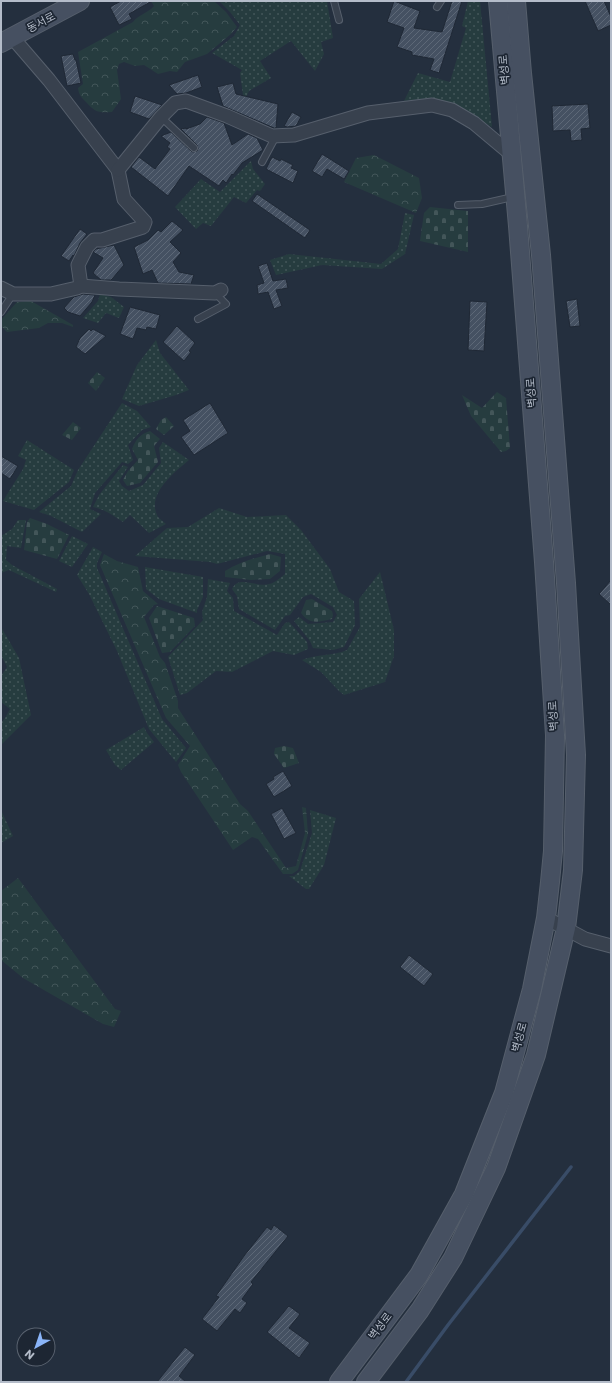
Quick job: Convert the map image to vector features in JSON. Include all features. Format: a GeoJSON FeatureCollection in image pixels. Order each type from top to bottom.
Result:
{"type":"FeatureCollection","features":[{"type":"Feature","properties":{"kind":"main road","name":"동서로"},"geometry":{"type":"LineString","coordinates":[[6,40],[80,1]]}},
{"type":"Feature","properties":{"kind":"main road","name":"벽성로"},"geometry":{"type":"LineString","coordinates":[[339,1382],[419,1275],[464,1194],[504,1093],[532,989],[546,918],[553,851],[554,734],[544,562],[498,1]]}},
{"type":"Feature","properties":{"kind":"main road","name":"벽성로"},"geometry":{"type":"LineString","coordinates":[[366,1382],[420,1310],[453,1258],[496,1168],[536,1055],[566,928],[573,870],[576,755],[565,575],[541,255],[516,1]]}},
{"type":"Feature","properties":{"kind":"street"},"geometry":{"type":"LineString","coordinates":[[6,40],[49,80],[118,170],[124,199],[145,222],[143,227],[102,240],[94,240],[87,247],[78,264],[81,286]]}},
{"type":"Feature","properties":{"kind":"street"},"geometry":{"type":"LineString","coordinates":[[118,170],[161,117],[175,103],[186,101],[227,116],[272,136],[294,135],[368,113],[432,105],[452,110],[474,123],[511,154]]}},
{"type":"Feature","properties":{"kind":"street"},"geometry":{"type":"LineString","coordinates":[[1,288],[13,294],[51,294],[81,286],[119,289],[218,291]]}},
{"type":"Feature","properties":{"kind":"street"},"geometry":{"type":"LineString","coordinates":[[546,918],[585,939],[611,946]]}},
{"type":"Feature","properties":{"kind":"lane"},"geometry":{"type":"LineString","coordinates":[[334,1],[339,20]]}},
{"type":"Feature","properties":{"kind":"lane"},"geometry":{"type":"LineString","coordinates":[[161,117],[194,148]]}},
{"type":"Feature","properties":{"kind":"lane"},"geometry":{"type":"LineString","coordinates":[[262,162],[276,136]]}},
{"type":"Feature","properties":{"kind":"lane"},"geometry":{"type":"LineString","coordinates":[[458,205],[482,204],[515,196]]}},
{"type":"Feature","properties":{"kind":"lane"},"geometry":{"type":"LineString","coordinates":[[198,319],[226,304],[218,291]]}},
{"type":"Feature","properties":{"kind":"lane"},"geometry":{"type":"LineString","coordinates":[[1,312],[13,294]]}},
{"type":"Feature","properties":{"kind":"green space"},"geometry":{"type":"Polygon","coordinates":[[[151,1],[214,1],[226,12],[237,27],[207,54],[185,62],[177,72],[170,71],[158,74],[144,65],[135,66],[124,62],[119,64],[117,70],[121,99],[112,112],[100,112],[94,110],[80,96],[78,88],[83,84],[78,52],[133,22],[154,6],[151,1]]]}},
{"type":"Feature","properties":{"kind":"green space"},"geometry":{"type":"Polygon","coordinates":[[[219,1],[327,1],[333,38],[321,42],[324,54],[315,71],[291,41],[260,61],[271,78],[249,91],[244,102],[240,73],[242,70],[212,53],[234,36],[240,25],[219,1]]]}},
{"type":"Feature","properties":{"kind":"green space"},"geometry":{"type":"Polygon","coordinates":[[[468,1],[480,1],[492,127],[452,103],[431,98],[404,101],[418,73],[450,82],[466,28],[462,26],[468,1]]]}},
{"type":"Feature","properties":{"kind":"green space"},"geometry":{"type":"Polygon","coordinates":[[[374,155],[419,178],[422,198],[416,213],[344,182],[356,158],[374,155]]]}},
{"type":"Feature","properties":{"kind":"green space"},"geometry":{"type":"Polygon","coordinates":[[[251,161],[253,169],[265,184],[260,191],[257,190],[246,203],[234,197],[211,226],[203,223],[196,229],[175,207],[201,179],[220,192],[251,161]]]}},
{"type":"Feature","properties":{"kind":"green space"},"geometry":{"type":"Polygon","coordinates":[[[430,207],[468,211],[468,252],[420,241],[424,213],[430,207]]]}},
{"type":"Feature","properties":{"kind":"green space"},"geometry":{"type":"Polygon","coordinates":[[[405,213],[414,215],[405,254],[382,269],[322,265],[276,275],[270,260],[289,254],[381,264],[398,249],[405,213]]]}},
{"type":"Feature","properties":{"kind":"green space"},"geometry":{"type":"Polygon","coordinates":[[[100,294],[111,297],[124,307],[119,318],[106,313],[98,323],[83,318],[98,301],[100,294]]]}},
{"type":"Feature","properties":{"kind":"green space"},"geometry":{"type":"Polygon","coordinates":[[[31,301],[73,325],[73,327],[62,323],[48,323],[39,328],[7,332],[1,326],[1,320],[17,302],[31,301]]]}},
{"type":"Feature","properties":{"kind":"green space"},"geometry":{"type":"Polygon","coordinates":[[[156,340],[160,353],[189,390],[139,406],[122,399],[137,365],[156,340]]]}},
{"type":"Feature","properties":{"kind":"green space"},"geometry":{"type":"Polygon","coordinates":[[[97,372],[105,378],[96,391],[88,383],[97,372]]]}},
{"type":"Feature","properties":{"kind":"green space"},"geometry":{"type":"Polygon","coordinates":[[[497,392],[506,398],[510,448],[501,452],[471,416],[462,395],[482,408],[497,392]]]}},
{"type":"Feature","properties":{"kind":"green space"},"geometry":{"type":"Polygon","coordinates":[[[122,403],[137,411],[151,427],[142,430],[128,445],[133,460],[128,464],[122,462],[95,493],[90,509],[101,514],[82,532],[51,516],[39,512],[71,486],[78,470],[122,403]]]}},
{"type":"Feature","properties":{"kind":"green space"},"geometry":{"type":"Polygon","coordinates":[[[166,417],[174,426],[164,435],[156,429],[161,420],[166,417]]]}},
{"type":"Feature","properties":{"kind":"green space"},"geometry":{"type":"Polygon","coordinates":[[[73,422],[81,428],[72,440],[62,435],[73,422]]]}},
{"type":"Feature","properties":{"kind":"green space"},"geometry":{"type":"Polygon","coordinates":[[[150,431],[160,439],[154,446],[158,462],[140,483],[127,486],[123,480],[128,471],[138,460],[132,449],[139,437],[150,431]]]}},
{"type":"Feature","properties":{"kind":"green space"},"geometry":{"type":"Polygon","coordinates":[[[27,440],[74,470],[69,482],[34,510],[3,501],[23,469],[26,460],[18,456],[27,440]]]}},
{"type":"Feature","properties":{"kind":"green space"},"geometry":{"type":"Polygon","coordinates":[[[163,442],[189,460],[164,484],[156,499],[155,507],[157,515],[166,524],[149,533],[130,515],[123,522],[105,511],[93,507],[99,495],[123,465],[128,467],[119,481],[122,486],[129,491],[143,485],[161,463],[159,448],[163,442]]]}},
{"type":"Feature","properties":{"kind":"green space"},"geometry":{"type":"Polygon","coordinates":[[[219,508],[247,517],[286,515],[301,530],[330,569],[339,592],[354,601],[355,625],[344,647],[333,650],[313,648],[310,641],[294,621],[299,617],[308,624],[333,622],[337,615],[333,607],[311,594],[303,597],[290,615],[285,616],[275,630],[239,609],[237,596],[232,589],[235,585],[239,582],[243,582],[264,585],[276,581],[285,574],[285,554],[267,551],[217,564],[210,562],[135,556],[167,528],[188,527],[219,508]]]}},
{"type":"Feature","properties":{"kind":"green space"},"geometry":{"type":"Polygon","coordinates":[[[30,518],[47,524],[69,535],[57,559],[24,550],[27,522],[30,518]]]}},
{"type":"Feature","properties":{"kind":"green space"},"geometry":{"type":"Polygon","coordinates":[[[18,520],[26,520],[21,548],[7,546],[6,560],[12,565],[57,589],[56,592],[9,570],[1,573],[1,536],[12,529],[18,520]]]}},
{"type":"Feature","properties":{"kind":"green space"},"geometry":{"type":"Polygon","coordinates":[[[72,536],[88,544],[72,567],[59,561],[72,536]]]}},
{"type":"Feature","properties":{"kind":"green space"},"geometry":{"type":"Polygon","coordinates":[[[93,547],[102,552],[97,563],[97,568],[162,719],[186,748],[176,762],[149,729],[117,651],[89,594],[77,575],[93,547]]]}},
{"type":"Feature","properties":{"kind":"green space"},"geometry":{"type":"Polygon","coordinates":[[[104,554],[117,561],[138,567],[143,591],[158,604],[154,605],[144,617],[160,657],[165,663],[178,701],[178,708],[240,804],[248,811],[286,868],[296,866],[305,833],[302,807],[306,808],[308,834],[298,870],[292,874],[283,874],[258,839],[252,837],[233,850],[181,772],[178,765],[190,746],[166,718],[100,565],[104,554]]]}},
{"type":"Feature","properties":{"kind":"green space"},"geometry":{"type":"Polygon","coordinates":[[[270,554],[281,557],[280,571],[270,579],[251,580],[225,577],[225,571],[230,568],[270,554]]]}},
{"type":"Feature","properties":{"kind":"green space"},"geometry":{"type":"Polygon","coordinates":[[[145,567],[203,577],[203,597],[197,613],[159,599],[146,589],[145,567]]]}},
{"type":"Feature","properties":{"kind":"green space"},"geometry":{"type":"Polygon","coordinates":[[[380,572],[394,630],[394,656],[385,682],[344,695],[321,672],[302,660],[347,650],[360,627],[359,599],[380,572]]]}},
{"type":"Feature","properties":{"kind":"green space"},"geometry":{"type":"Polygon","coordinates":[[[208,579],[230,583],[227,591],[233,598],[234,611],[277,635],[285,623],[289,622],[307,642],[308,649],[294,655],[273,651],[232,672],[216,671],[187,693],[180,695],[168,657],[203,620],[202,612],[207,597],[208,579]]]}},
{"type":"Feature","properties":{"kind":"green space"},"geometry":{"type":"Polygon","coordinates":[[[312,599],[332,611],[332,619],[315,622],[304,617],[301,613],[306,600],[312,599]]]}},
{"type":"Feature","properties":{"kind":"green space"},"geometry":{"type":"Polygon","coordinates":[[[157,606],[194,618],[195,626],[170,652],[162,653],[149,618],[157,606]]]}},
{"type":"Feature","properties":{"kind":"green space"},"geometry":{"type":"Polygon","coordinates":[[[1,627],[19,658],[31,715],[1,745],[1,723],[10,709],[1,702],[1,676],[7,667],[1,655],[1,627]]]}},
{"type":"Feature","properties":{"kind":"green space"},"geometry":{"type":"Polygon","coordinates":[[[144,727],[154,742],[121,770],[115,765],[106,750],[144,727]]]}},
{"type":"Feature","properties":{"kind":"green space"},"geometry":{"type":"Polygon","coordinates":[[[284,746],[293,748],[299,763],[284,768],[274,754],[275,748],[284,746]]]}},
{"type":"Feature","properties":{"kind":"green space"},"geometry":{"type":"Polygon","coordinates":[[[1,810],[13,836],[1,843],[1,810]]]}},
{"type":"Feature","properties":{"kind":"green space"},"geometry":{"type":"Polygon","coordinates":[[[310,810],[336,818],[324,865],[309,889],[306,889],[289,876],[294,876],[300,871],[312,833],[310,810]]]}},
{"type":"Feature","properties":{"kind":"green space"},"geometry":{"type":"Polygon","coordinates":[[[18,878],[115,1009],[121,1011],[114,1027],[103,1024],[23,978],[1,960],[1,891],[18,878]]]}},
{"type":"Feature","properties":{"kind":"building"},"geometry":{"type":"Polygon","coordinates":[[[121,1],[152,1],[129,14],[132,19],[119,25],[110,7],[121,1]]]}},
{"type":"Feature","properties":{"kind":"building"},"geometry":{"type":"Polygon","coordinates":[[[394,1],[420,11],[414,28],[442,32],[452,1],[462,1],[439,73],[430,70],[434,59],[412,55],[412,52],[397,47],[404,28],[387,22],[394,1]]]}},
{"type":"Feature","properties":{"kind":"building"},"geometry":{"type":"Polygon","coordinates":[[[585,1],[604,1],[611,17],[611,25],[598,31],[585,1]]]}},
{"type":"Feature","properties":{"kind":"building"},"geometry":{"type":"Polygon","coordinates":[[[73,54],[76,60],[81,83],[67,86],[61,56],[73,54]]]}},
{"type":"Feature","properties":{"kind":"building"},"geometry":{"type":"Polygon","coordinates":[[[198,75],[202,87],[186,93],[177,94],[169,85],[198,75]]]}},
{"type":"Feature","properties":{"kind":"building"},"geometry":{"type":"Polygon","coordinates":[[[233,83],[236,94],[278,104],[276,128],[223,106],[217,87],[233,83]]]}},
{"type":"Feature","properties":{"kind":"building"},"geometry":{"type":"Polygon","coordinates":[[[135,96],[162,105],[149,119],[130,112],[135,96]]]}},
{"type":"Feature","properties":{"kind":"building"},"geometry":{"type":"Polygon","coordinates":[[[588,104],[590,128],[581,129],[582,140],[571,141],[570,130],[553,131],[552,106],[588,104]]]}},
{"type":"Feature","properties":{"kind":"building"},"geometry":{"type":"Polygon","coordinates":[[[292,112],[301,117],[296,126],[284,126],[292,112]]]}},
{"type":"Feature","properties":{"kind":"building"},"geometry":{"type":"Polygon","coordinates":[[[207,117],[224,123],[232,145],[248,134],[257,138],[263,150],[242,163],[226,183],[223,180],[219,186],[189,166],[168,196],[131,167],[139,157],[155,169],[170,149],[167,147],[170,143],[161,136],[171,132],[191,151],[197,151],[197,145],[181,129],[186,129],[200,124],[207,117]]]}},
{"type":"Feature","properties":{"kind":"building"},"geometry":{"type":"Polygon","coordinates":[[[322,154],[349,171],[344,179],[327,169],[322,177],[312,171],[322,154]]]}},
{"type":"Feature","properties":{"kind":"building"},"geometry":{"type":"Polygon","coordinates":[[[272,157],[280,161],[281,159],[293,165],[291,168],[298,171],[293,183],[266,169],[272,157]]]}},
{"type":"Feature","properties":{"kind":"building"},"geometry":{"type":"Polygon","coordinates":[[[257,194],[310,230],[305,238],[252,201],[257,194]]]}},
{"type":"Feature","properties":{"kind":"building"},"geometry":{"type":"Polygon","coordinates":[[[172,221],[183,230],[170,242],[181,253],[173,262],[179,272],[194,275],[191,284],[158,283],[152,270],[143,274],[134,247],[148,240],[158,230],[161,232],[172,221]]]}},
{"type":"Feature","properties":{"kind":"building"},"geometry":{"type":"Polygon","coordinates":[[[80,229],[87,234],[80,243],[74,256],[73,255],[69,261],[61,256],[80,229]]]}},
{"type":"Feature","properties":{"kind":"building"},"geometry":{"type":"Polygon","coordinates":[[[114,245],[124,265],[111,280],[101,280],[93,273],[103,258],[93,252],[96,249],[114,245]]]}},
{"type":"Feature","properties":{"kind":"building"},"geometry":{"type":"Polygon","coordinates":[[[267,263],[273,281],[286,279],[288,288],[276,290],[282,306],[274,309],[268,292],[258,294],[257,285],[264,283],[258,266],[267,263]]]}},
{"type":"Feature","properties":{"kind":"building"},"geometry":{"type":"Polygon","coordinates":[[[83,294],[95,295],[92,302],[80,316],[68,312],[64,308],[74,297],[83,294]]]}},
{"type":"Feature","properties":{"kind":"building"},"geometry":{"type":"Polygon","coordinates":[[[577,299],[580,326],[570,327],[566,301],[577,299]]]}},
{"type":"Feature","properties":{"kind":"building"},"geometry":{"type":"Polygon","coordinates":[[[470,301],[487,302],[484,351],[468,350],[470,301]]]}},
{"type":"Feature","properties":{"kind":"building"},"geometry":{"type":"Polygon","coordinates":[[[130,307],[160,315],[156,329],[147,327],[146,330],[137,328],[133,339],[120,334],[130,307]]]}},
{"type":"Feature","properties":{"kind":"building"},"geometry":{"type":"Polygon","coordinates":[[[177,326],[195,343],[189,351],[191,352],[184,361],[163,342],[177,326]]]}},
{"type":"Feature","properties":{"kind":"building"},"geometry":{"type":"Polygon","coordinates":[[[89,329],[91,331],[93,329],[106,336],[85,354],[76,347],[80,338],[89,329]]]}},
{"type":"Feature","properties":{"kind":"building"},"geometry":{"type":"Polygon","coordinates":[[[210,403],[228,433],[194,455],[181,437],[190,431],[183,420],[210,403]]]}},
{"type":"Feature","properties":{"kind":"building"},"geometry":{"type":"Polygon","coordinates":[[[1,456],[18,466],[10,479],[1,473],[1,456]]]}},
{"type":"Feature","properties":{"kind":"building"},"geometry":{"type":"Polygon","coordinates":[[[611,580],[611,605],[599,594],[611,580]]]}},
{"type":"Feature","properties":{"kind":"building"},"geometry":{"type":"Polygon","coordinates":[[[283,771],[292,786],[274,797],[266,784],[274,779],[273,777],[283,771]]]}},
{"type":"Feature","properties":{"kind":"building"},"geometry":{"type":"Polygon","coordinates":[[[282,808],[296,833],[284,839],[271,814],[282,808]]]}},
{"type":"Feature","properties":{"kind":"building"},"geometry":{"type":"Polygon","coordinates":[[[409,955],[433,974],[424,986],[400,967],[409,955]]]}},
{"type":"Feature","properties":{"kind":"building"},"geometry":{"type":"Polygon","coordinates":[[[274,1225],[288,1236],[251,1282],[253,1284],[242,1299],[247,1303],[240,1313],[235,1309],[217,1331],[202,1319],[219,1297],[216,1296],[244,1256],[267,1227],[271,1230],[274,1225]]]}},
{"type":"Feature","properties":{"kind":"building"},"geometry":{"type":"Polygon","coordinates":[[[289,1306],[300,1314],[289,1328],[310,1343],[299,1358],[267,1332],[289,1306]]]}},
{"type":"Feature","properties":{"kind":"building"},"geometry":{"type":"Polygon","coordinates":[[[185,1347],[195,1355],[179,1376],[186,1382],[157,1382],[185,1347]]]}},
{"type":"Feature","properties":{"kind":"waterway"},"geometry":{"type":"LineString","coordinates":[[406,1382],[448,1325],[571,1167]]}}]}
